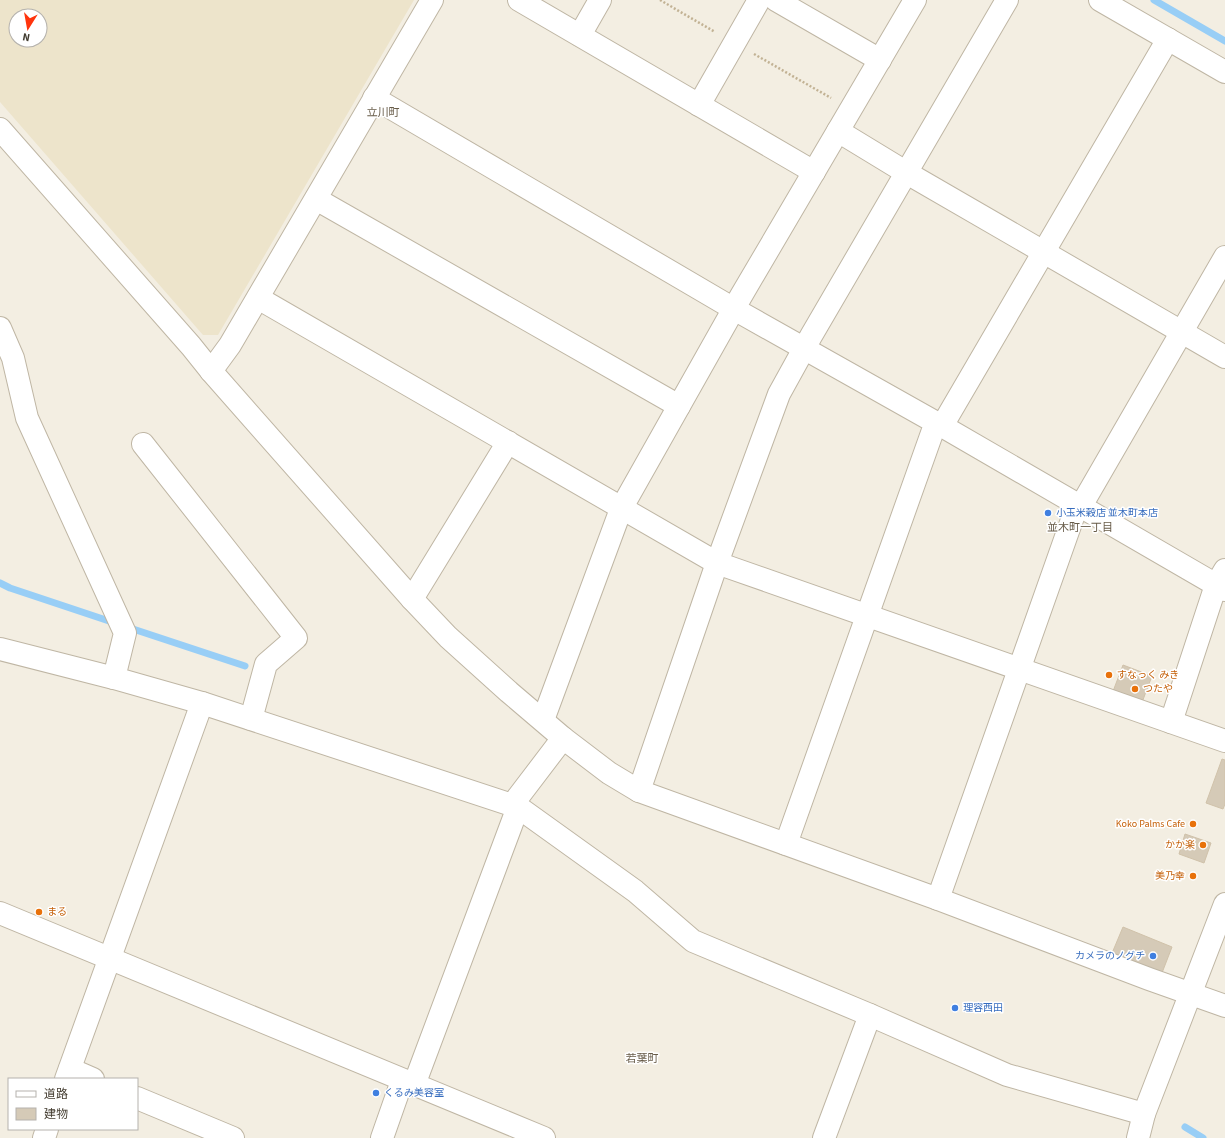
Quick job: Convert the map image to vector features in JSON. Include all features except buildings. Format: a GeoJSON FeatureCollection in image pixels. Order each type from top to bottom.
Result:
{"type":"FeatureCollection","features":[{"type":"Feature","properties":{"kind":"street"},"geometry":{"type":"LineString","coordinates":[[211,371],[230,345],[258,298],[432,0]]}},
{"type":"Feature","properties":{"kind":"street"},"geometry":{"type":"LineString","coordinates":[[519,0],[814,172]]}},
{"type":"Feature","properties":{"kind":"street"},"geometry":{"type":"LineString","coordinates":[[580,36],[600,0]]}},
{"type":"Feature","properties":{"kind":"street"},"geometry":{"type":"LineString","coordinates":[[699,105],[759,0]]}},
{"type":"Feature","properties":{"kind":"street"},"geometry":{"type":"LineString","coordinates":[[776,0],[880,60]]}},
{"type":"Feature","properties":{"kind":"street"},"geometry":{"type":"LineString","coordinates":[[543,720],[621,508],[734,309],[915,0]]}},
{"type":"Feature","properties":{"kind":"street"},"geometry":{"type":"LineString","coordinates":[[639,791],[717,563],[779,394],[804,348],[1007,0]]}},
{"type":"Feature","properties":{"kind":"street"},"geometry":{"type":"LineString","coordinates":[[1100,0],[1225,72]]}},
{"type":"Feature","properties":{"kind":"street"},"geometry":{"type":"LineString","coordinates":[[786,844],[932,433],[940,424],[1044,252],[1168,39]]}},
{"type":"Feature","properties":{"kind":"street"},"geometry":{"type":"LineString","coordinates":[[374,98],[734,309],[940,424],[1080,505],[1222,582],[1171,722]]}},
{"type":"Feature","properties":{"kind":"street"},"geometry":{"type":"LineString","coordinates":[[0,129],[412,599],[448,637],[509,692],[563,738],[609,774],[639,791],[1225,1006]]}},
{"type":"Feature","properties":{"kind":"street"},"geometry":{"type":"LineString","coordinates":[[838,131],[907,173],[1225,357]]}},
{"type":"Feature","properties":{"kind":"street"},"geometry":{"type":"LineString","coordinates":[[316,199],[679,406]]}},
{"type":"Feature","properties":{"kind":"street"},"geometry":{"type":"LineString","coordinates":[[938,900],[1073,517],[1225,257]]}},
{"type":"Feature","properties":{"kind":"street"},"geometry":{"type":"LineString","coordinates":[[258,298],[717,563],[1225,741]]}},
{"type":"Feature","properties":{"kind":"street"},"geometry":{"type":"LineString","coordinates":[[0,328],[13,358],[27,418],[121,624],[114,678]]}},
{"type":"Feature","properties":{"kind":"street"},"geometry":{"type":"LineString","coordinates":[[412,599],[508,442]]}},
{"type":"Feature","properties":{"kind":"street"},"geometry":{"type":"LineString","coordinates":[[143,444],[296,638],[266,664],[251,719]]}},
{"type":"Feature","properties":{"kind":"street"},"geometry":{"type":"LineString","coordinates":[[0,649],[114,678],[202,703],[515,806],[635,891],[693,941],[870,1015],[1007,1075],[1144,1131],[1190,994],[1225,904]]}},
{"type":"Feature","properties":{"kind":"street"},"geometry":{"type":"LineString","coordinates":[[88,1078],[68,1074],[202,703]]}},
{"type":"Feature","properties":{"kind":"street"},"geometry":{"type":"LineString","coordinates":[[382,1138],[408,1083],[515,806],[563,738]]}},
{"type":"Feature","properties":{"kind":"street"},"geometry":{"type":"LineString","coordinates":[[0,913],[544,1138]]}},
{"type":"Feature","properties":{"kind":"street"},"geometry":{"type":"LineString","coordinates":[[824,1138],[870,1015]]}},
{"type":"Feature","properties":{"kind":"street"},"geometry":{"type":"LineString","coordinates":[[138,1098],[233,1138]]}},
{"type":"Feature","properties":{"kind":"shaded area"},"geometry":{"type":"Polygon","coordinates":[[[0,0],[414,0],[218,335],[203,335],[0,102],[0,0]]]}},
{"type":"Feature","properties":{"kind":"waterway"},"geometry":{"type":"LineString","coordinates":[[1154,0],[1225,41]]}},
{"type":"Feature","properties":{"kind":"waterway"},"geometry":{"type":"LineString","coordinates":[[0,583],[10,588],[115,623]]}},
{"type":"Feature","properties":{"kind":"waterway"},"geometry":{"type":"LineString","coordinates":[[127,627],[245,666]]}},
{"type":"Feature","properties":{"kind":"waterway"},"geometry":{"type":"LineString","coordinates":[[1185,1127],[1203,1138]]}},
{"type":"Feature","properties":{"kind":"place","name":"小玉米穀店 並木町本店"},"geometry":{"type":"Point","coordinates":[1048,513]}},
{"type":"Feature","properties":{"kind":"place","name":"すなっく みき"},"geometry":{"type":"Point","coordinates":[1109,675]}},
{"type":"Feature","properties":{"kind":"place","name":"つたや"},"geometry":{"type":"Point","coordinates":[1135,689]}},
{"type":"Feature","properties":{"kind":"place","name":"Koko Palms Cafe"},"geometry":{"type":"Point","coordinates":[1193,824]}},
{"type":"Feature","properties":{"kind":"place","name":"かか楽"},"geometry":{"type":"Point","coordinates":[1203,845]}},
{"type":"Feature","properties":{"kind":"place","name":"美乃幸"},"geometry":{"type":"Point","coordinates":[1193,876]}},
{"type":"Feature","properties":{"kind":"place","name":"まる"},"geometry":{"type":"Point","coordinates":[39,912]}},
{"type":"Feature","properties":{"kind":"place","name":"カメラのノグチ"},"geometry":{"type":"Point","coordinates":[1153,956]}},
{"type":"Feature","properties":{"kind":"place","name":"理容西田"},"geometry":{"type":"Point","coordinates":[955,1008]}},
{"type":"Feature","properties":{"kind":"place","name":"くるみ美容室"},"geometry":{"type":"Point","coordinates":[376,1093]}},
{"type":"Feature","properties":{"kind":"district","name":"立川町"},"geometry":{"type":"Point","coordinates":[383,112]}},
{"type":"Feature","properties":{"kind":"district","name":"並木町一丁目"},"geometry":{"type":"Point","coordinates":[1080,527]}},
{"type":"Feature","properties":{"kind":"district","name":"若葉町"},"geometry":{"type":"Point","coordinates":[642,1058]}}]}
